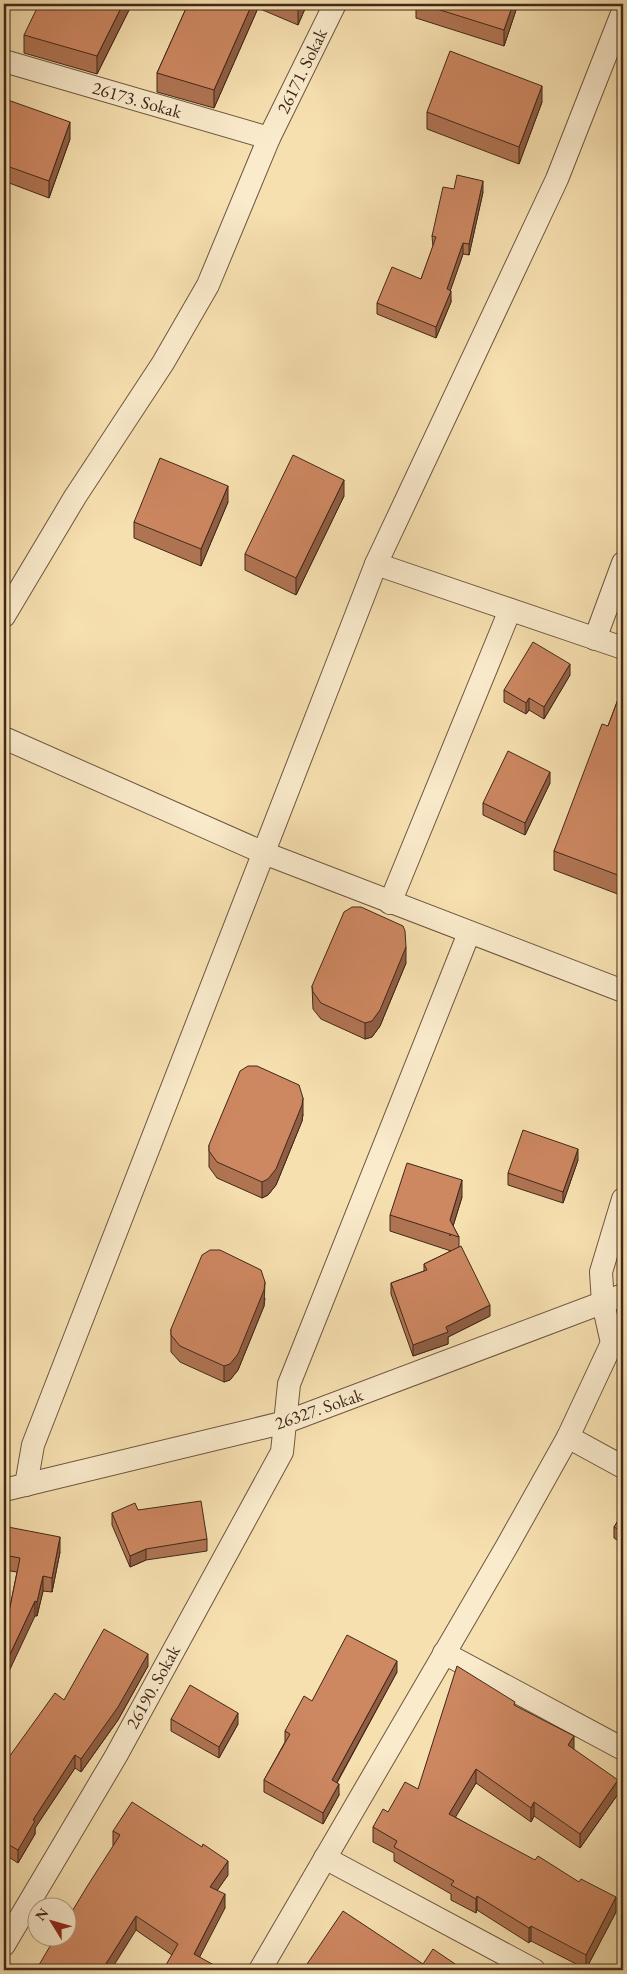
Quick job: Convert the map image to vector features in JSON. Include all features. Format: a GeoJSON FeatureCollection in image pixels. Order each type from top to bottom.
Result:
{"type":"FeatureCollection","features":[{"type":"Feature","properties":{"kind":"street","name":"26171. Sokak"},"geometry":{"type":"LineString","coordinates":[[4,616],[75,497],[163,363],[208,285],[269,138],[335,4]]}},
{"type":"Feature","properties":{"kind":"street"},"geometry":{"type":"LineString","coordinates":[[26,1485],[33,1445],[376,564],[557,180],[623,11]]}},
{"type":"Feature","properties":{"kind":"street","name":"26173. Sokak"},"geometry":{"type":"LineString","coordinates":[[4,61],[269,138]]}},
{"type":"Feature","properties":{"kind":"street"},"geometry":{"type":"LineString","coordinates":[[595,639],[623,563]]}},
{"type":"Feature","properties":{"kind":"street"},"geometry":{"type":"LineString","coordinates":[[376,564],[623,648]]}},
{"type":"Feature","properties":{"kind":"street"},"geometry":{"type":"LineString","coordinates":[[390,903],[510,610]]}},
{"type":"Feature","properties":{"kind":"street"},"geometry":{"type":"LineString","coordinates":[[4,738],[264,853],[623,991]]}},
{"type":"Feature","properties":{"kind":"street","name":"26190. Sokak"},"geometry":{"type":"LineString","coordinates":[[4,1945],[116,1756],[282,1452],[289,1384],[469,933]]}},
{"type":"Feature","properties":{"kind":"street"},"geometry":{"type":"LineString","coordinates":[[260,1970],[507,1546],[568,1437],[612,1343],[613,1299],[601,1272],[623,1199]]}},
{"type":"Feature","properties":{"kind":"street","name":"26327. Sokak"},"geometry":{"type":"LineString","coordinates":[[4,1490],[286,1422],[613,1299]]}},
{"type":"Feature","properties":{"kind":"street"},"geometry":{"type":"LineString","coordinates":[[568,1437],[623,1467]]}},
{"type":"Feature","properties":{"kind":"street"},"geometry":{"type":"LineString","coordinates":[[444,1653],[623,1749]]}},
{"type":"Feature","properties":{"kind":"street"},"geometry":{"type":"LineString","coordinates":[[325,1858],[526,1968]]}},
{"type":"Feature","properties":{"kind":"building"},"geometry":{"type":"Polygon","coordinates":[[[39,4],[123,4],[97,56],[24,35],[39,4]]]}},
{"type":"Feature","properties":{"kind":"building"},"geometry":{"type":"Polygon","coordinates":[[[188,4],[252,4],[214,90],[157,73],[188,4]]]}},
{"type":"Feature","properties":{"kind":"building"},"geometry":{"type":"Polygon","coordinates":[[[421,4],[513,4],[504,30],[421,4]]]}},
{"type":"Feature","properties":{"kind":"building"},"geometry":{"type":"Polygon","coordinates":[[[450,51],[542,86],[519,147],[427,112],[450,51]]]}},
{"type":"Feature","properties":{"kind":"building"},"geometry":{"type":"Polygon","coordinates":[[[5,99],[70,122],[49,181],[4,165],[5,99]]]}},
{"type":"Feature","properties":{"kind":"building"},"geometry":{"type":"Polygon","coordinates":[[[457,175],[483,181],[469,244],[463,243],[447,289],[451,291],[436,327],[377,303],[392,267],[421,279],[436,237],[432,236],[443,187],[454,189],[457,175]]]}},
{"type":"Feature","properties":{"kind":"building"},"geometry":{"type":"Polygon","coordinates":[[[293,455],[344,480],[296,578],[245,554],[293,455]]]}},
{"type":"Feature","properties":{"kind":"building"},"geometry":{"type":"Polygon","coordinates":[[[160,458],[228,486],[201,549],[134,522],[160,458]]]}},
{"type":"Feature","properties":{"kind":"building"},"geometry":{"type":"Polygon","coordinates":[[[533,642],[570,664],[544,707],[529,698],[526,703],[504,690],[533,642]]]}},
{"type":"Feature","properties":{"kind":"building"},"geometry":{"type":"Polygon","coordinates":[[[623,686],[623,877],[554,851],[602,724],[608,726],[623,686]]]}},
{"type":"Feature","properties":{"kind":"building"},"geometry":{"type":"Polygon","coordinates":[[[508,751],[550,772],[525,823],[483,803],[508,751]]]}},
{"type":"Feature","properties":{"kind":"building"},"geometry":{"type":"Polygon","coordinates":[[[352,907],[361,907],[403,926],[405,931],[406,947],[380,1010],[372,1021],[365,1023],[321,1003],[313,992],[312,986],[344,912],[352,907]]]}},
{"type":"Feature","properties":{"kind":"building"},"geometry":{"type":"Polygon","coordinates":[[[248,1066],[257,1066],[299,1085],[303,1098],[302,1105],[276,1169],[268,1179],[262,1182],[217,1162],[209,1151],[209,1145],[240,1071],[248,1066]]]}},
{"type":"Feature","properties":{"kind":"building"},"geometry":{"type":"Polygon","coordinates":[[[523,1130],[578,1149],[563,1192],[508,1173],[523,1130]]]}},
{"type":"Feature","properties":{"kind":"building"},"geometry":{"type":"Polygon","coordinates":[[[407,1163],[462,1180],[450,1220],[459,1237],[390,1215],[407,1163]]]}},
{"type":"Feature","properties":{"kind":"building"},"geometry":{"type":"Polygon","coordinates":[[[461,1246],[490,1305],[446,1327],[448,1332],[413,1345],[391,1283],[427,1270],[424,1264],[461,1246]]]}},
{"type":"Feature","properties":{"kind":"building"},"geometry":{"type":"Polygon","coordinates":[[[210,1250],[220,1250],[261,1270],[265,1282],[264,1290],[238,1354],[230,1364],[224,1366],[180,1346],[171,1335],[171,1329],[202,1255],[210,1250]]]}},
{"type":"Feature","properties":{"kind":"building"},"geometry":{"type":"Polygon","coordinates":[[[4,1427],[9,1452],[4,1453],[4,1427]]]}},
{"type":"Feature","properties":{"kind":"building"},"geometry":{"type":"Polygon","coordinates":[[[201,1501],[207,1539],[146,1549],[130,1556],[112,1513],[135,1503],[138,1510],[201,1501]]]}},
{"type":"Feature","properties":{"kind":"building"},"geometry":{"type":"Polygon","coordinates":[[[623,1513],[623,1532],[614,1527],[623,1513]]]}},
{"type":"Feature","properties":{"kind":"building"},"geometry":{"type":"Polygon","coordinates":[[[8,1527],[60,1537],[52,1578],[43,1576],[37,1602],[35,1601],[4,1667],[4,1615],[8,1617],[20,1558],[4,1555],[8,1527]]]}},
{"type":"Feature","properties":{"kind":"building"},"geometry":{"type":"Polygon","coordinates":[[[104,1629],[148,1654],[118,1707],[81,1759],[75,1755],[33,1820],[35,1821],[18,1850],[4,1842],[4,1764],[55,1693],[64,1700],[104,1629]]]}},
{"type":"Feature","properties":{"kind":"building"},"geometry":{"type":"Polygon","coordinates":[[[347,1635],[397,1661],[332,1780],[339,1784],[323,1813],[264,1780],[290,1734],[285,1731],[304,1696],[312,1701],[347,1635]]]}},
{"type":"Feature","properties":{"kind":"building"},"geometry":{"type":"Polygon","coordinates":[[[457,1666],[515,1702],[514,1705],[574,1736],[568,1745],[618,1780],[580,1834],[534,1802],[531,1808],[476,1769],[449,1814],[535,1860],[538,1856],[579,1882],[581,1879],[616,1897],[586,1955],[531,1926],[529,1928],[477,1896],[476,1899],[451,1885],[454,1881],[394,1847],[397,1841],[373,1827],[383,1809],[388,1812],[405,1782],[418,1789],[457,1666]]]}},
{"type":"Feature","properties":{"kind":"building"},"geometry":{"type":"Polygon","coordinates":[[[190,1685],[238,1713],[219,1747],[171,1719],[190,1685]]]}},
{"type":"Feature","properties":{"kind":"building"},"geometry":{"type":"Polygon","coordinates":[[[132,1802],[202,1847],[203,1844],[228,1861],[210,1887],[225,1894],[194,1954],[223,1970],[163,1970],[178,1944],[136,1916],[102,1970],[36,1970],[50,1946],[78,1946],[78,1902],[120,1835],[113,1831],[132,1802]]]}},
{"type":"Feature","properties":{"kind":"building"},"geometry":{"type":"Polygon","coordinates":[[[343,1911],[423,1964],[433,1949],[464,1970],[303,1970],[343,1911]]]}}]}
